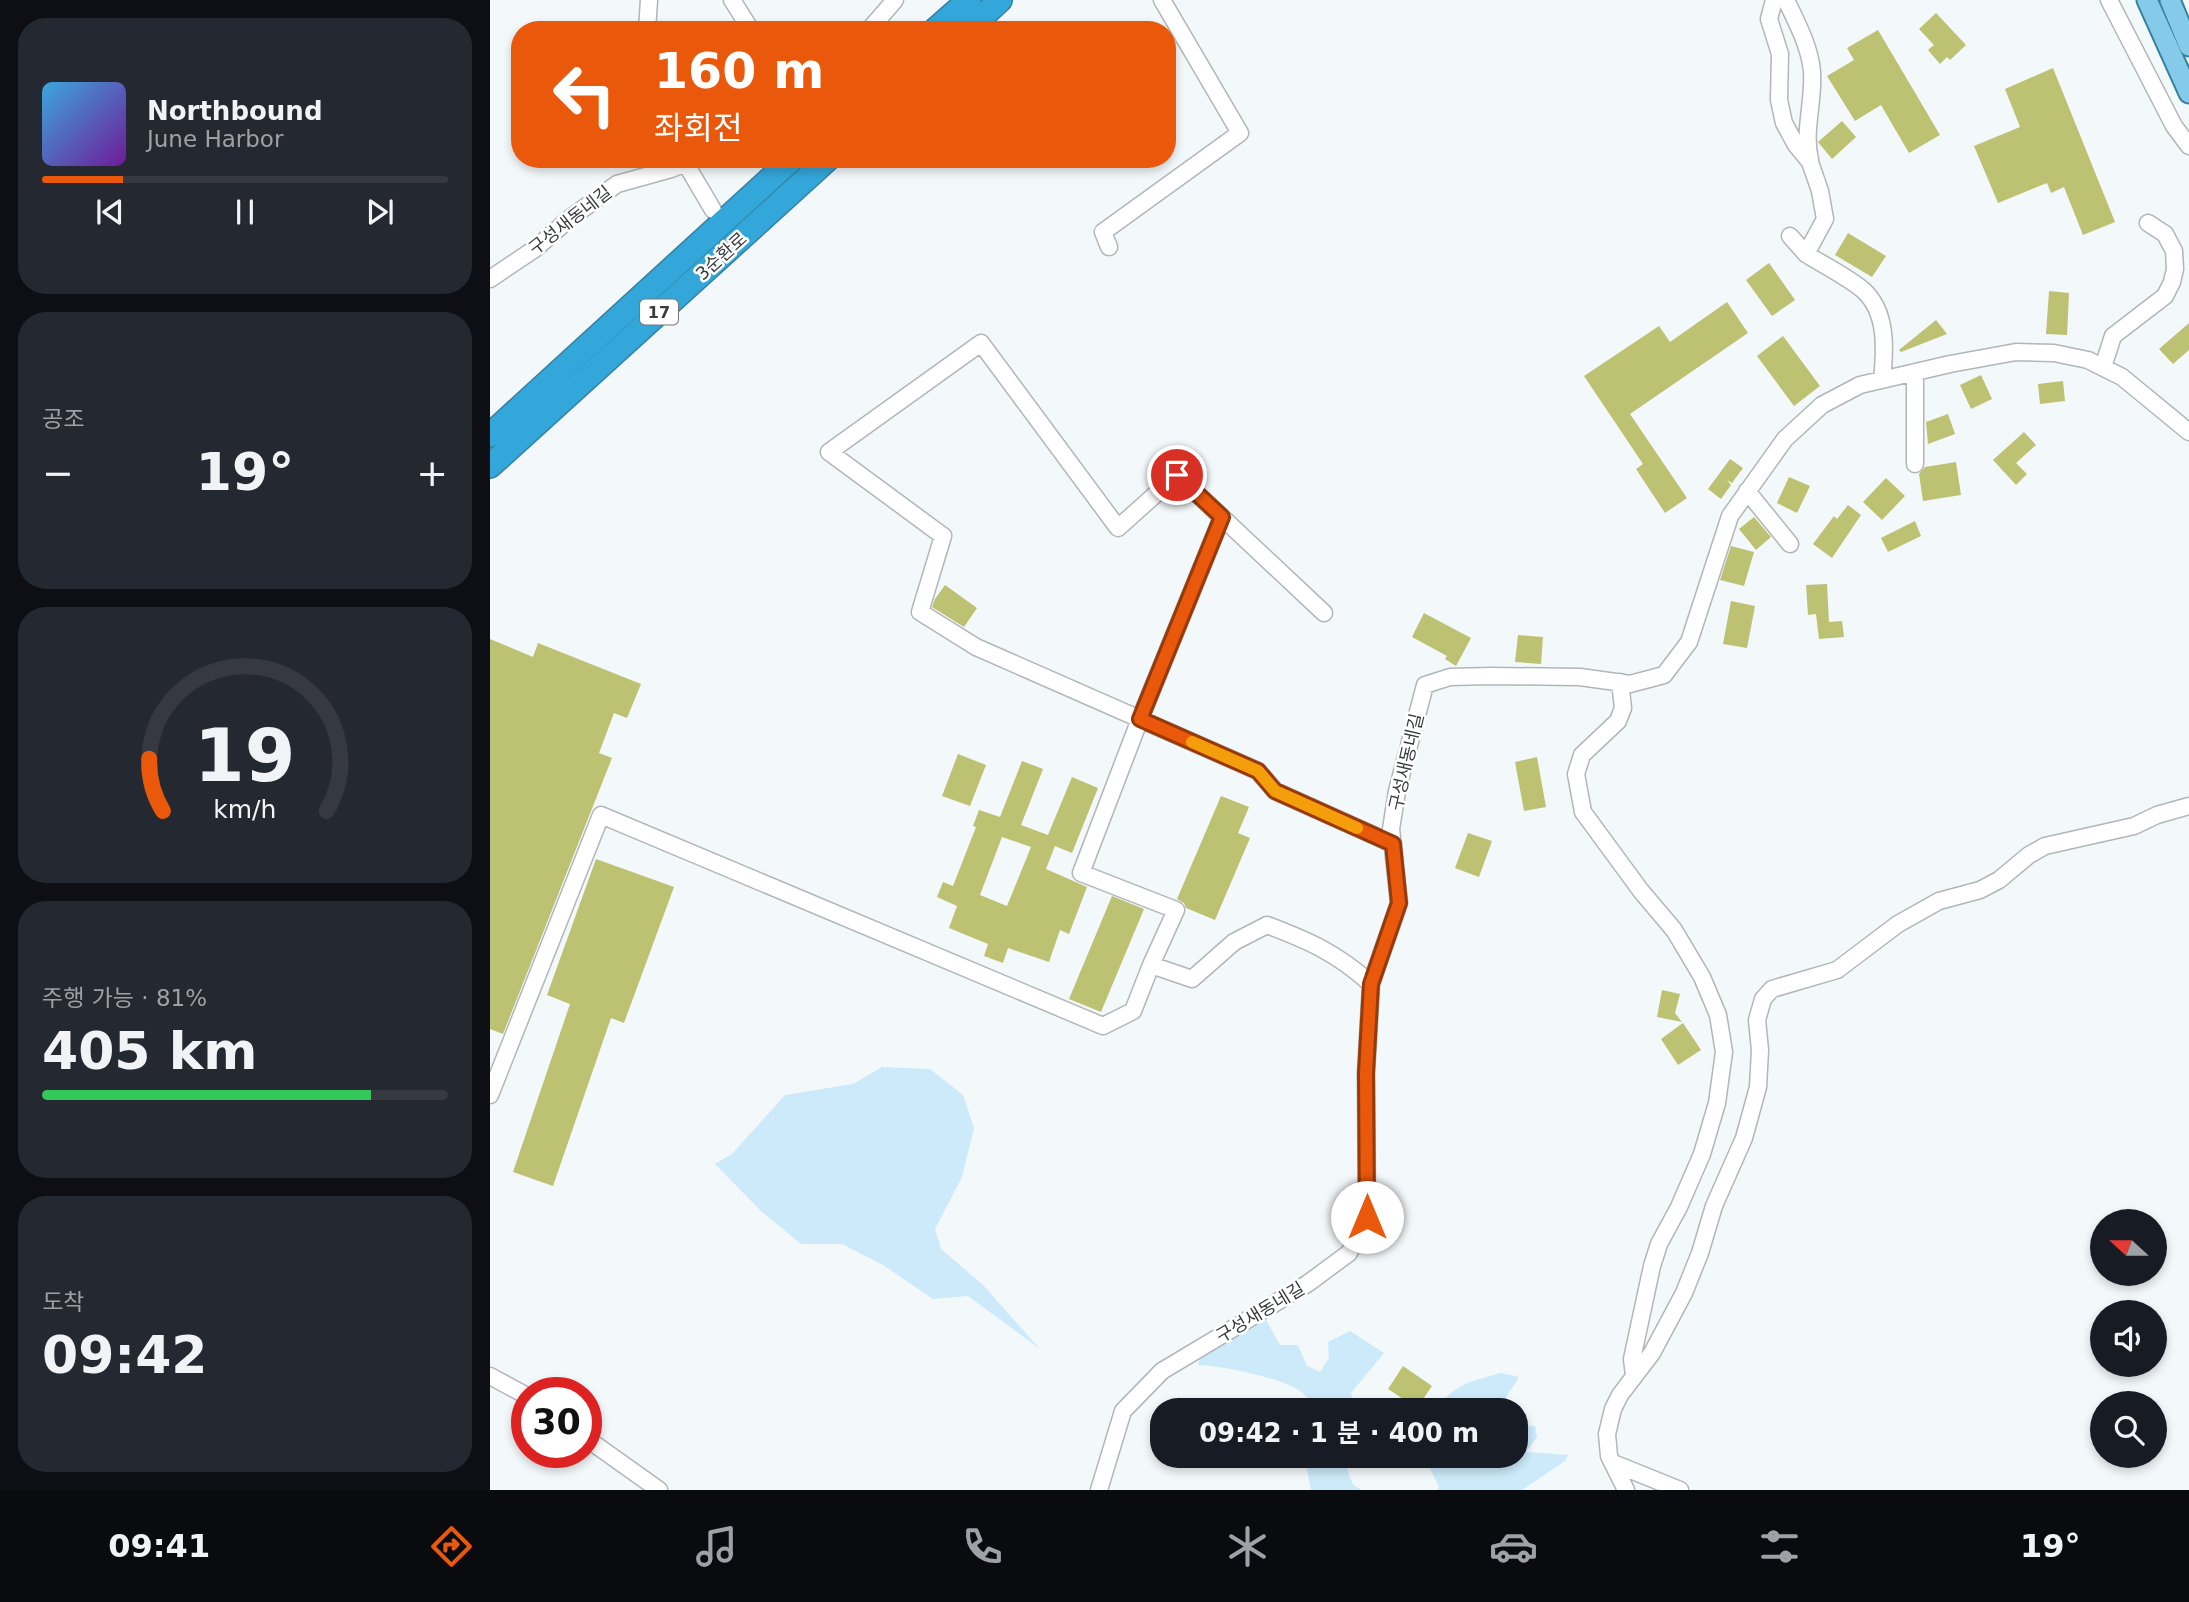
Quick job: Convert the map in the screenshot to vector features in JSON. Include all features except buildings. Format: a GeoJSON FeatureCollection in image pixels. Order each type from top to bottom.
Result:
{"type":"FeatureCollection","features":[{"type":"Feature","properties":{"kind":"highway"},"geometry":{"type":"LineString","coordinates":[[945,21],[969,0]]}},
{"type":"Feature","properties":{"kind":"highway"},"geometry":{"type":"LineString","coordinates":[[978,21],[1000,0]]}},
{"type":"Feature","properties":{"kind":"highway","name":"3순환로"},"geometry":{"type":"LineString","coordinates":[[490,435],[782,168]]}},
{"type":"Feature","properties":{"kind":"highway","name":"3순환로"},"geometry":{"type":"LineString","coordinates":[[490,466],[818,168]]}},
{"type":"Feature","properties":{"kind":"main road"},"geometry":{"type":"LineString","coordinates":[[2147,0],[2189,93]]}},
{"type":"Feature","properties":{"kind":"main road"},"geometry":{"type":"LineString","coordinates":[[2170,0],[2189,46]]}},
{"type":"Feature","properties":{"kind":"street"},"geometry":{"type":"LineString","coordinates":[[648,21],[649,0]]}},
{"type":"Feature","properties":{"kind":"street"},"geometry":{"type":"LineString","coordinates":[[732,0],[745,21]]}},
{"type":"Feature","properties":{"kind":"street"},"geometry":{"type":"LineString","coordinates":[[877,21],[895,0]]}},
{"type":"Feature","properties":{"kind":"street"},"geometry":{"type":"LineString","coordinates":[[1162,0],[1174,21]]}},
{"type":"Feature","properties":{"kind":"street"},"geometry":{"type":"LineString","coordinates":[[1774,0],[1769,19],[1780,54],[1779,100],[1784,123],[1796,145],[1810,162]]}},
{"type":"Feature","properties":{"kind":"street"},"geometry":{"type":"LineString","coordinates":[[1786,0],[1807,48],[1812,73],[1806,145],[1820,191],[1825,219],[1806,254]]}},
{"type":"Feature","properties":{"kind":"street"},"geometry":{"type":"LineString","coordinates":[[2109,0],[2174,126],[2189,146]]}},
{"type":"Feature","properties":{"kind":"street"},"geometry":{"type":"LineString","coordinates":[[1109,247],[1103,232],[1240,133],[1176,24]]}},
{"type":"Feature","properties":{"kind":"street","name":"구성새동네길"},"geometry":{"type":"LineString","coordinates":[[490,279],[536,248],[569,219],[617,184],[666,168]]}},
{"type":"Feature","properties":{"kind":"street"},"geometry":{"type":"LineString","coordinates":[[691,168],[713,210]]}},
{"type":"Feature","properties":{"kind":"street"},"geometry":{"type":"LineString","coordinates":[[2103,367],[2113,336],[2165,296],[2172,282],[2175,269],[2174,251],[2165,234],[2148,223]]}},
{"type":"Feature","properties":{"kind":"street"},"geometry":{"type":"LineString","coordinates":[[1790,236],[1806,254],[1864,291],[1873,304],[1884,329],[1882,380]]}},
{"type":"Feature","properties":{"kind":"street"},"geometry":{"type":"LineString","coordinates":[[1324,613],[1177,475],[1118,528],[981,343],[829,452],[943,536],[920,612],[976,646],[1258,771],[1275,791],[1393,844]]}},
{"type":"Feature","properties":{"kind":"street","name":"구성새동네길"},"geometry":{"type":"LineString","coordinates":[[1099,1490],[1123,1411],[1162,1371],[1307,1284],[1349,1253],[1367,1217],[1366,1073],[1371,984],[1399,903],[1391,829],[1396,791],[1425,685],[1450,677],[1491,676],[1580,677],[1630,684],[1664,675],[1689,642],[1730,516],[1785,439],[1822,405],[1860,385],[2016,352],[2054,353],[2088,360],[2122,377],[2189,432]]}},
{"type":"Feature","properties":{"kind":"street"},"geometry":{"type":"LineString","coordinates":[[1915,372],[1915,464]]}},
{"type":"Feature","properties":{"kind":"street"},"geometry":{"type":"LineString","coordinates":[[1747,491],[1790,544]]}},
{"type":"Feature","properties":{"kind":"street"},"geometry":{"type":"LineString","coordinates":[[490,1095],[601,815],[1103,1026],[1133,1011],[1176,910],[1081,873],[1222,517]]}},
{"type":"Feature","properties":{"kind":"street"},"geometry":{"type":"LineString","coordinates":[[1620,682],[1623,708],[1618,721],[1582,755],[1576,774],[1583,812],[1641,891],[1674,930],[1702,977],[1718,1014],[1724,1052],[1717,1103],[1702,1154],[1659,1244],[1652,1266],[1632,1359],[1634,1375]]}},
{"type":"Feature","properties":{"kind":"street"},"geometry":{"type":"LineString","coordinates":[[1626,1490],[1609,1456],[1607,1434],[1613,1409],[1634,1375],[1652,1353],[1684,1293],[1714,1206],[1744,1138],[1758,1087],[1760,1050],[1756,1020],[1763,999],[1772,989],[1837,970],[1898,924],[1939,901],[1980,890],[1999,880],[2029,855],[2045,846],[2134,826],[2157,815],[2189,806]]}},
{"type":"Feature","properties":{"kind":"street"},"geometry":{"type":"LineString","coordinates":[[1151,965],[1192,979],[1234,942],[1267,925],[1349,963],[1371,984]]}},
{"type":"Feature","properties":{"kind":"street"},"geometry":{"type":"LineString","coordinates":[[490,1376],[511,1387]]}},
{"type":"Feature","properties":{"kind":"street"},"geometry":{"type":"LineString","coordinates":[[602,1449],[659,1490]]}},
{"type":"Feature","properties":{"kind":"street"},"geometry":{"type":"LineString","coordinates":[[1613,1463],[1681,1490]]}},
{"type":"Feature","properties":{"kind":"shaded area"},"geometry":{"type":"Polygon","coordinates":[[[882,1067],[930,1069],[963,1095],[974,1128],[962,1177],[935,1229],[941,1249],[983,1285],[1040,1349],[968,1296],[933,1299],[883,1265],[842,1244],[801,1244],[761,1211],[715,1164],[732,1154],[785,1095],[853,1084],[882,1067]]]}},
{"type":"Feature","properties":{"kind":"shaded area"},"geometry":{"type":"Polygon","coordinates":[[[1266,1320],[1280,1345],[1298,1345],[1307,1366],[1320,1372],[1329,1358],[1328,1342],[1350,1331],[1384,1353],[1351,1393],[1352,1398],[1307,1398],[1297,1390],[1271,1379],[1198,1365],[1201,1355],[1266,1320]]]}},
{"type":"Feature","properties":{"kind":"shaded area"},"geometry":{"type":"Polygon","coordinates":[[[1501,1373],[1519,1377],[1506,1398],[1446,1398],[1463,1385],[1501,1373]]]}},
{"type":"Feature","properties":{"kind":"shaded area"},"geometry":{"type":"Polygon","coordinates":[[[1528,1426],[1535,1426],[1537,1437],[1528,1449],[1528,1426]]]}},
{"type":"Feature","properties":{"kind":"shaded area"},"geometry":{"type":"Polygon","coordinates":[[[1528,1452],[1568,1455],[1565,1461],[1522,1490],[1437,1490],[1439,1487],[1430,1468],[1528,1468],[1528,1452]]]}},
{"type":"Feature","properties":{"kind":"shaded area"},"geometry":{"type":"Polygon","coordinates":[[[1307,1468],[1347,1468],[1353,1485],[1362,1490],[1311,1490],[1307,1468]]]}},
{"type":"Feature","properties":{"kind":"slow traffic"},"geometry":{"type":"LineString","coordinates":[[1192,742],[1258,771],[1275,791],[1357,828]]}},
{"type":"Feature","properties":{"kind":"route"},"geometry":{"type":"LineString","coordinates":[[1177,475],[1222,517],[1140,719],[1258,771],[1275,791],[1393,844],[1399,903],[1371,984],[1366,1073],[1367,1217]]}}]}
